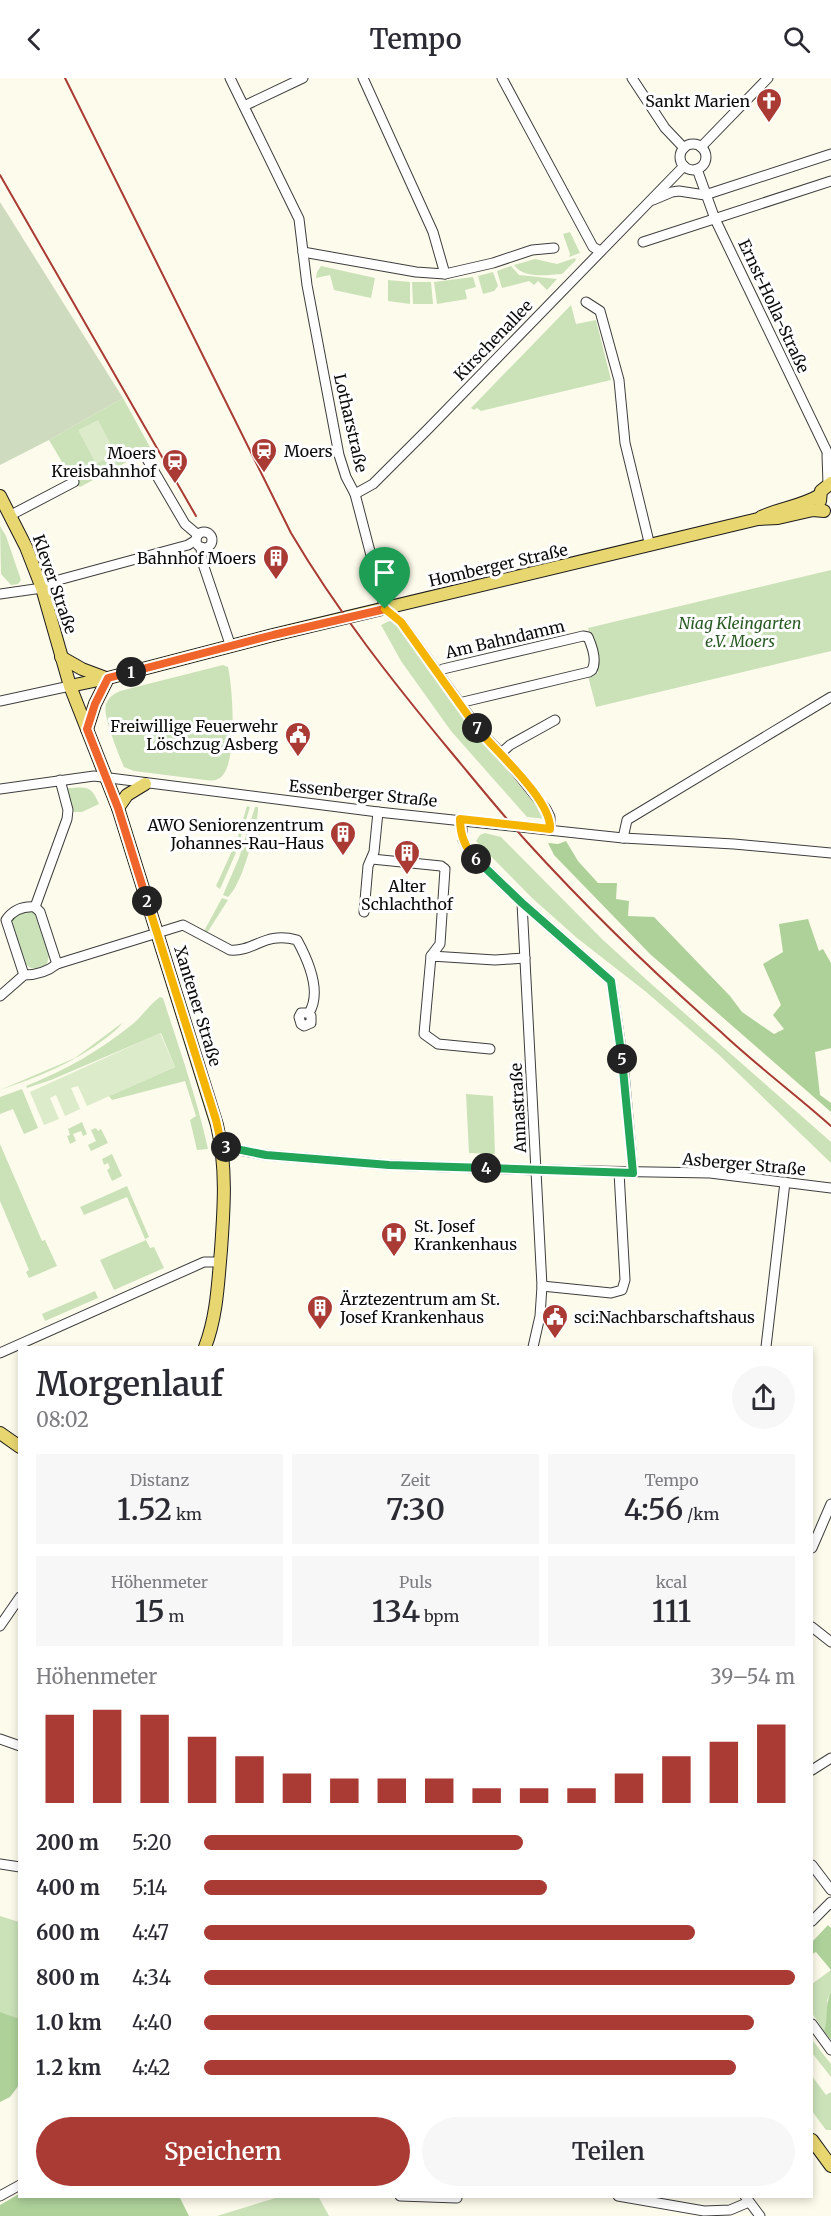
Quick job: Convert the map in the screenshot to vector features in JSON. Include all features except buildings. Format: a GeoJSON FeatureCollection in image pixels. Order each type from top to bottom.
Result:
{"type":"FeatureCollection","features":[{"type":"Feature","properties":{"kind":"main road"},"geometry":{"type":"LineString","coordinates":[[828,513],[820,502],[820,495],[829,484]]}},
{"type":"Feature","properties":{"kind":"main road","name":"Homberger Straße"},"geometry":{"type":"LineString","coordinates":[[758,519],[776,510],[811,500],[820,495]]}},
{"type":"Feature","properties":{"kind":"main road","name":"Klever Straße"},"geometry":{"type":"LineString","coordinates":[[0,496],[26,547],[41,587],[70,686]]}},
{"type":"Feature","properties":{"kind":"main road","name":"Homberger Straße"},"geometry":{"type":"LineString","coordinates":[[70,686],[758,519],[778,518],[813,510],[828,513]]}},
{"type":"Feature","properties":{"kind":"main road"},"geometry":{"type":"LineString","coordinates":[[61,657],[85,671],[108,678],[95,704],[87,729]]}},
{"type":"Feature","properties":{"kind":"main road","name":"Xantener Straße"},"geometry":{"type":"LineString","coordinates":[[70,686],[118,808],[213,1109],[222,1147],[224,1196],[220,1262],[215,1313],[205,1346]]}},
{"type":"Feature","properties":{"kind":"main road"},"geometry":{"type":"LineString","coordinates":[[118,808],[127,795],[145,784]]}},
{"type":"Feature","properties":{"kind":"main road"},"geometry":{"type":"LineString","coordinates":[[0,1433],[18,1446]]}},
{"type":"Feature","properties":{"kind":"main road"},"geometry":{"type":"LineString","coordinates":[[813,2141],[831,2166]]}},
{"type":"Feature","properties":{"kind":"street","name":"Lotharstraße"},"geometry":{"type":"LineString","coordinates":[[230,78],[299,219],[308,285],[339,456],[355,494],[385,609]]}},
{"type":"Feature","properties":{"kind":"street"},"geometry":{"type":"LineString","coordinates":[[244,105],[303,78]]}},
{"type":"Feature","properties":{"kind":"street"},"geometry":{"type":"LineString","coordinates":[[363,78],[434,232],[445,274]]}},
{"type":"Feature","properties":{"kind":"street"},"geometry":{"type":"LineString","coordinates":[[502,78],[593,247],[600,252]]}},
{"type":"Feature","properties":{"kind":"street"},"geometry":{"type":"LineString","coordinates":[[632,78],[665,128],[684,148]]}},
{"type":"Feature","properties":{"kind":"street"},"geometry":{"type":"LineString","coordinates":[[701,147],[768,78]]}},
{"type":"Feature","properties":{"kind":"street"},"geometry":{"type":"LineString","coordinates":[[693,144],[701,147],[705,152],[704,165],[690,170],[684,166],[680,158],[684,148],[693,144]]}},
{"type":"Feature","properties":{"kind":"street"},"geometry":{"type":"LineString","coordinates":[[705,195],[831,154]]}},
{"type":"Feature","properties":{"kind":"street","name":"Kirschenallee"},"geometry":{"type":"LineString","coordinates":[[355,494],[373,484],[684,166]]}},
{"type":"Feature","properties":{"kind":"street","name":"Ernst-Holla-Straße"},"geometry":{"type":"LineString","coordinates":[[697,169],[705,195],[829,457],[829,484]]}},
{"type":"Feature","properties":{"kind":"street"},"geometry":{"type":"LineString","coordinates":[[643,242],[831,181]]}},
{"type":"Feature","properties":{"kind":"street","name":"Kirschenallee"},"geometry":{"type":"LineString","coordinates":[[649,201],[679,191],[705,195]]}},
{"type":"Feature","properties":{"kind":"street"},"geometry":{"type":"LineString","coordinates":[[303,252],[416,273],[445,274],[493,263],[532,250],[554,248]]}},
{"type":"Feature","properties":{"kind":"street"},"geometry":{"type":"LineString","coordinates":[[586,302],[600,311],[620,380],[625,443],[650,546]]}},
{"type":"Feature","properties":{"kind":"street"},"geometry":{"type":"LineString","coordinates":[[144,454],[185,524],[199,540],[202,561],[231,647]]}},
{"type":"Feature","properties":{"kind":"street"},"geometry":{"type":"LineString","coordinates":[[10,515],[74,482]]}},
{"type":"Feature","properties":{"kind":"street"},"geometry":{"type":"LineString","coordinates":[[0,594],[41,587],[199,540]]}},
{"type":"Feature","properties":{"kind":"street","name":"Am Bahndamm"},"geometry":{"type":"LineString","coordinates":[[385,609],[401,622],[483,735],[501,753],[546,809],[550,817],[550,829]]}},
{"type":"Feature","properties":{"kind":"street","name":"Am Bahndamm"},"geometry":{"type":"LineString","coordinates":[[438,673],[443,669],[583,636],[590,640],[595,663],[592,670],[459,703]]}},
{"type":"Feature","properties":{"kind":"street","name":"Homberger Straße"},"geometry":{"type":"LineString","coordinates":[[0,701],[70,686]]}},
{"type":"Feature","properties":{"kind":"street"},"geometry":{"type":"LineString","coordinates":[[623,838],[627,820],[831,697]]}},
{"type":"Feature","properties":{"kind":"street"},"geometry":{"type":"LineString","coordinates":[[501,753],[510,745],[555,720]]}},
{"type":"Feature","properties":{"kind":"street","name":"Essenberger Straße"},"geometry":{"type":"LineString","coordinates":[[0,789],[89,776],[378,812],[623,838],[734,844],[831,853]]}},
{"type":"Feature","properties":{"kind":"street"},"geometry":{"type":"LineString","coordinates":[[35,907],[67,819],[68,810],[60,780]]}},
{"type":"Feature","properties":{"kind":"street"},"geometry":{"type":"LineString","coordinates":[[364,912],[368,866],[374,852],[378,812]]}},
{"type":"Feature","properties":{"kind":"street"},"geometry":{"type":"LineString","coordinates":[[460,819],[466,848],[522,903],[611,981],[623,1062],[633,1173]]}},
{"type":"Feature","properties":{"kind":"street"},"geometry":{"type":"LineString","coordinates":[[372,859],[441,866],[445,869],[440,944],[431,956],[424,1034],[438,1044],[490,1049]]}},
{"type":"Feature","properties":{"kind":"street","name":"Annastraße"},"geometry":{"type":"LineString","coordinates":[[522,903],[542,1286],[540,1316],[533,1346]]}},
{"type":"Feature","properties":{"kind":"street"},"geometry":{"type":"LineString","coordinates":[[24,975],[3,919],[12,912],[28,906],[35,907],[39,912],[57,964]]}},
{"type":"Feature","properties":{"kind":"street"},"geometry":{"type":"LineString","coordinates":[[0,996],[24,975],[44,972],[57,964],[183,925],[234,951],[272,937],[297,940],[314,982],[313,1005],[309,1013]]}},
{"type":"Feature","properties":{"kind":"street"},"geometry":{"type":"LineString","coordinates":[[431,956],[495,960],[525,958]]}},
{"type":"Feature","properties":{"kind":"street","name":"Asberger Straße"},"geometry":{"type":"LineString","coordinates":[[222,1147],[266,1155],[389,1165],[633,1173],[710,1173],[831,1188]]}},
{"type":"Feature","properties":{"kind":"street"},"geometry":{"type":"LineString","coordinates":[[542,1286],[611,1293],[622,1290],[625,1280],[619,1172]]}},
{"type":"Feature","properties":{"kind":"street"},"geometry":{"type":"LineString","coordinates":[[766,1346],[785,1182]]}},
{"type":"Feature","properties":{"kind":"street"},"geometry":{"type":"LineString","coordinates":[[0,1353],[204,1262],[220,1262]]}},
{"type":"Feature","properties":{"kind":"street"},"geometry":{"type":"LineString","coordinates":[[813,1546],[831,1504]]}},
{"type":"Feature","properties":{"kind":"street"},"geometry":{"type":"LineString","coordinates":[[0,1626],[16,1609]]}},
{"type":"Feature","properties":{"kind":"street"},"geometry":{"type":"LineString","coordinates":[[813,1628],[831,1642]]}},
{"type":"Feature","properties":{"kind":"street"},"geometry":{"type":"LineString","coordinates":[[0,1739],[18,1745]]}},
{"type":"Feature","properties":{"kind":"street"},"geometry":{"type":"LineString","coordinates":[[813,1769],[831,1758]]}},
{"type":"Feature","properties":{"kind":"street"},"geometry":{"type":"LineString","coordinates":[[0,1864],[18,1867]]}},
{"type":"Feature","properties":{"kind":"street"},"geometry":{"type":"LineString","coordinates":[[813,1866],[831,1890]]}},
{"type":"Feature","properties":{"kind":"street"},"geometry":{"type":"LineString","coordinates":[[813,1920],[831,1902]]}},
{"type":"Feature","properties":{"kind":"street"},"geometry":{"type":"LineString","coordinates":[[813,2025],[831,2050]]}},
{"type":"Feature","properties":{"kind":"street"},"geometry":{"type":"LineString","coordinates":[[0,2196],[18,2186]]}},
{"type":"Feature","properties":{"kind":"street"},"geometry":{"type":"LineString","coordinates":[[641,2198],[676,2201],[704,2211],[730,2210],[747,2199],[760,2216]]}},
{"type":"Feature","properties":{"kind":"green space"},"geometry":{"type":"Polygon","coordinates":[[[0,202],[123,398],[0,465],[0,202]]]}},
{"type":"Feature","properties":{"kind":"green space"},"geometry":{"type":"Polygon","coordinates":[[[570,232],[580,253],[569,257],[563,234],[570,232]]]}},
{"type":"Feature","properties":{"kind":"green space"},"geometry":{"type":"Polygon","coordinates":[[[575,258],[576,260],[562,274],[530,274],[514,265],[535,259],[557,264],[575,258]]]}},
{"type":"Feature","properties":{"kind":"green space"},"geometry":{"type":"Polygon","coordinates":[[[321,266],[375,278],[371,298],[334,290],[330,275],[316,278],[321,266]]]}},
{"type":"Feature","properties":{"kind":"green space"},"geometry":{"type":"Polygon","coordinates":[[[511,266],[519,275],[557,279],[547,290],[538,281],[534,285],[529,281],[502,288],[497,271],[511,266]]]}},
{"type":"Feature","properties":{"kind":"green space"},"geometry":{"type":"Polygon","coordinates":[[[493,272],[498,286],[494,291],[483,294],[478,276],[493,272]]]}},
{"type":"Feature","properties":{"kind":"green space"},"geometry":{"type":"Polygon","coordinates":[[[473,277],[476,287],[465,290],[467,299],[437,304],[434,282],[473,277]]]}},
{"type":"Feature","properties":{"kind":"green space"},"geometry":{"type":"Polygon","coordinates":[[[388,280],[410,282],[410,304],[388,301],[388,280]]]}},
{"type":"Feature","properties":{"kind":"green space"},"geometry":{"type":"Polygon","coordinates":[[[412,282],[431,282],[433,304],[413,304],[412,282]]]}},
{"type":"Feature","properties":{"kind":"green space"},"geometry":{"type":"Polygon","coordinates":[[[571,305],[576,324],[596,320],[611,380],[481,411],[471,408],[571,305]]]}},
{"type":"Feature","properties":{"kind":"green space"},"geometry":{"type":"Polygon","coordinates":[[[123,398],[151,449],[80,487],[74,482],[49,440],[123,398]]]}},
{"type":"Feature","properties":{"kind":"green space"},"geometry":{"type":"Polygon","coordinates":[[[98,420],[116,454],[96,464],[78,430],[98,420]]]}},
{"type":"Feature","properties":{"kind":"green space"},"geometry":{"type":"Polygon","coordinates":[[[0,526],[6,536],[21,580],[18,584],[11,585],[1,574],[0,526]]]}},
{"type":"Feature","properties":{"kind":"green space","name":"Niag Kleingarten e.V. Moers"},"geometry":{"type":"Polygon","coordinates":[[[831,570],[831,651],[596,707],[588,676],[598,673],[588,628],[831,570]]]}},
{"type":"Feature","properties":{"kind":"green space"},"geometry":{"type":"Polygon","coordinates":[[[395,618],[476,732],[547,819],[527,817],[451,731],[401,661],[381,625],[395,618]]]}},
{"type":"Feature","properties":{"kind":"green space"},"geometry":{"type":"Polygon","coordinates":[[[223,665],[228,667],[230,677],[233,723],[230,754],[223,775],[217,779],[208,780],[134,771],[124,767],[106,717],[106,704],[110,698],[120,691],[223,665]]]}},
{"type":"Feature","properties":{"kind":"green space"},"geometry":{"type":"Polygon","coordinates":[[[68,788],[88,788],[99,804],[82,812],[74,812],[66,792],[68,788]]]}},
{"type":"Feature","properties":{"kind":"green space"},"geometry":{"type":"Polygon","coordinates":[[[247,806],[250,807],[235,855],[220,889],[216,886],[237,840],[247,806]]]}},
{"type":"Feature","properties":{"kind":"green space"},"geometry":{"type":"Polygon","coordinates":[[[255,807],[258,807],[258,812],[248,857],[239,881],[228,897],[223,895],[239,858],[255,807]]]}},
{"type":"Feature","properties":{"kind":"green space"},"geometry":{"type":"Polygon","coordinates":[[[485,833],[501,837],[602,939],[831,1142],[831,1163],[718,1054],[645,991],[577,938],[531,897],[476,841],[480,835],[485,833]]]}},
{"type":"Feature","properties":{"kind":"green space"},"geometry":{"type":"Polygon","coordinates":[[[566,841],[578,861],[598,883],[617,883],[616,899],[629,901],[628,916],[654,917],[730,996],[742,1012],[774,1034],[784,1029],[773,1015],[781,1005],[763,964],[783,952],[779,924],[808,919],[819,951],[823,949],[831,963],[831,1048],[815,1052],[820,1095],[831,1103],[831,1112],[650,954],[554,855],[548,843],[558,844],[566,841]]]}},
{"type":"Feature","properties":{"kind":"green space"},"geometry":{"type":"Polygon","coordinates":[[[222,898],[228,900],[207,933],[204,931],[222,898]]]}},
{"type":"Feature","properties":{"kind":"green space"},"geometry":{"type":"Polygon","coordinates":[[[27,910],[35,914],[49,956],[47,964],[36,968],[31,968],[26,964],[12,922],[13,916],[27,910]]]}},
{"type":"Feature","properties":{"kind":"green space"},"geometry":{"type":"Polygon","coordinates":[[[160,997],[163,998],[199,1111],[208,1149],[197,1150],[190,1120],[196,1116],[185,1081],[112,1100],[109,1096],[175,1067],[161,1033],[27,1088],[26,1086],[96,1051],[134,1023],[160,997]]]}},
{"type":"Feature","properties":{"kind":"green space"},"geometry":{"type":"Polygon","coordinates":[[[122,1023],[112,1033],[75,1058],[122,1023]]]}},
{"type":"Feature","properties":{"kind":"green space"},"geometry":{"type":"Polygon","coordinates":[[[160,1033],[175,1067],[87,1106],[78,1086],[71,1088],[80,1109],[65,1116],[56,1095],[50,1098],[59,1119],[44,1125],[30,1092],[160,1033]]]}},
{"type":"Feature","properties":{"kind":"green space"},"geometry":{"type":"Polygon","coordinates":[[[75,1058],[42,1074],[0,1090],[75,1058]]]}},
{"type":"Feature","properties":{"kind":"green space"},"geometry":{"type":"Polygon","coordinates":[[[22,1089],[38,1128],[24,1134],[13,1109],[0,1114],[0,1097],[22,1089]]]}},
{"type":"Feature","properties":{"kind":"green space"},"geometry":{"type":"Polygon","coordinates":[[[466,1094],[493,1096],[495,1154],[469,1153],[466,1094]]]}},
{"type":"Feature","properties":{"kind":"green space"},"geometry":{"type":"Polygon","coordinates":[[[82,1122],[87,1134],[83,1136],[81,1131],[73,1134],[76,1141],[70,1144],[67,1136],[70,1135],[68,1129],[82,1122]]]}},
{"type":"Feature","properties":{"kind":"green space"},"geometry":{"type":"Polygon","coordinates":[[[96,1128],[98,1131],[101,1129],[108,1143],[91,1151],[88,1145],[96,1141],[91,1130],[96,1128]]]}},
{"type":"Feature","properties":{"kind":"green space"},"geometry":{"type":"Polygon","coordinates":[[[0,1144],[42,1241],[45,1240],[57,1266],[29,1278],[26,1272],[29,1270],[0,1201],[0,1144]]]}},
{"type":"Feature","properties":{"kind":"green space"},"geometry":{"type":"Polygon","coordinates":[[[112,1154],[122,1176],[112,1181],[107,1170],[110,1168],[108,1163],[104,1165],[102,1159],[112,1154]]]}},
{"type":"Feature","properties":{"kind":"green space"},"geometry":{"type":"Polygon","coordinates":[[[127,1186],[149,1237],[145,1239],[127,1197],[84,1215],[80,1207],[127,1186]]]}},
{"type":"Feature","properties":{"kind":"green space"},"geometry":{"type":"Polygon","coordinates":[[[146,1240],[150,1248],[154,1247],[164,1268],[114,1290],[100,1260],[146,1240]]]}},
{"type":"Feature","properties":{"kind":"green space"},"geometry":{"type":"Polygon","coordinates":[[[95,1291],[98,1298],[45,1321],[42,1314],[95,1291]]]}},
{"type":"Feature","properties":{"kind":"green space"},"geometry":{"type":"Polygon","coordinates":[[[0,1916],[18,1922],[18,2019],[0,2012],[0,1916]]]}},
{"type":"Feature","properties":{"kind":"green space"},"geometry":{"type":"Polygon","coordinates":[[[828,1925],[831,1928],[831,1970],[816,1952],[813,1954],[813,1941],[828,1925]]]}},
{"type":"Feature","properties":{"kind":"green space"},"geometry":{"type":"Polygon","coordinates":[[[831,1970],[831,1992],[827,2000],[828,2021],[824,2031],[813,2014],[813,1983],[831,1970]]]}},
{"type":"Feature","properties":{"kind":"green space"},"geometry":{"type":"Polygon","coordinates":[[[831,1992],[831,2040],[824,2031],[831,1992]]]}},
{"type":"Feature","properties":{"kind":"green space"},"geometry":{"type":"Polygon","coordinates":[[[0,2012],[18,2018],[18,2086],[10,2097],[0,2102],[0,2012]]]}},
{"type":"Feature","properties":{"kind":"green space"},"geometry":{"type":"Polygon","coordinates":[[[813,2041],[831,2064],[831,2077],[813,2054],[813,2041]]]}},
{"type":"Feature","properties":{"kind":"green space"},"geometry":{"type":"Polygon","coordinates":[[[813,2077],[826,2095],[831,2092],[831,2130],[826,2130],[813,2112],[813,2077]]]}},
{"type":"Feature","properties":{"kind":"green space"},"geometry":{"type":"Polygon","coordinates":[[[18,2195],[18,2198],[180,2198],[189,2216],[0,2216],[0,2205],[18,2195]]]}},
{"type":"Feature","properties":{"kind":"green space"},"geometry":{"type":"Polygon","coordinates":[[[276,2198],[319,2198],[329,2216],[217,2216],[276,2198]]]}},
{"type":"Feature","properties":{"kind":"railway"},"geometry":{"type":"LineString","coordinates":[[65,78],[291,533],[366,646],[498,809],[573,892],[696,1009],[831,1126]]}},
{"type":"Feature","properties":{"kind":"railway"},"geometry":{"type":"LineString","coordinates":[[0,175],[196,516]]}},
{"type":"Feature","properties":{"kind":"place","name":"Sankt Marien"},"geometry":{"type":"Point","coordinates":[769,124]}},
{"type":"Feature","properties":{"kind":"place","name":"Moers"},"geometry":{"type":"Point","coordinates":[264,474]}},
{"type":"Feature","properties":{"kind":"place","name":"Moers Kreisbahnhof"},"geometry":{"type":"Point","coordinates":[175,485]}},
{"type":"Feature","properties":{"kind":"place","name":"Bahnhof Moers"},"geometry":{"type":"Point","coordinates":[276,581]}},
{"type":"Feature","properties":{"kind":"place","name":"Freiwillige Feuerwehr Löschzug Asberg"},"geometry":{"type":"Point","coordinates":[298,758]}},
{"type":"Feature","properties":{"kind":"place","name":"AWO Seniorenzentrum Johannes-Rau-Haus"},"geometry":{"type":"Point","coordinates":[343,857]}},
{"type":"Feature","properties":{"kind":"place","name":"Alter Schlachthof"},"geometry":{"type":"Point","coordinates":[407,876]}},
{"type":"Feature","properties":{"kind":"place","name":"St. Josef Krankenhaus"},"geometry":{"type":"Point","coordinates":[394,1258]}},
{"type":"Feature","properties":{"kind":"place","name":"Ärztezentrum am St. Josef Krankenhaus"},"geometry":{"type":"Point","coordinates":[320,1331]}},
{"type":"Feature","properties":{"kind":"place","name":"sci:Nachbarschaftshaus"},"geometry":{"type":"Point","coordinates":[555,1340]}},
{"type":"Feature","properties":{"kind":"route"},"geometry":{"type":"LineString","coordinates":[[385,609],[401,622],[483,735],[530,788],[550,817],[550,829],[460,819],[460,827],[466,848],[471,854],[522,903],[611,981],[623,1062],[633,1173],[389,1165],[266,1155],[222,1147],[118,808],[87,729],[90,717],[108,678],[273,635],[385,609]]}}]}
